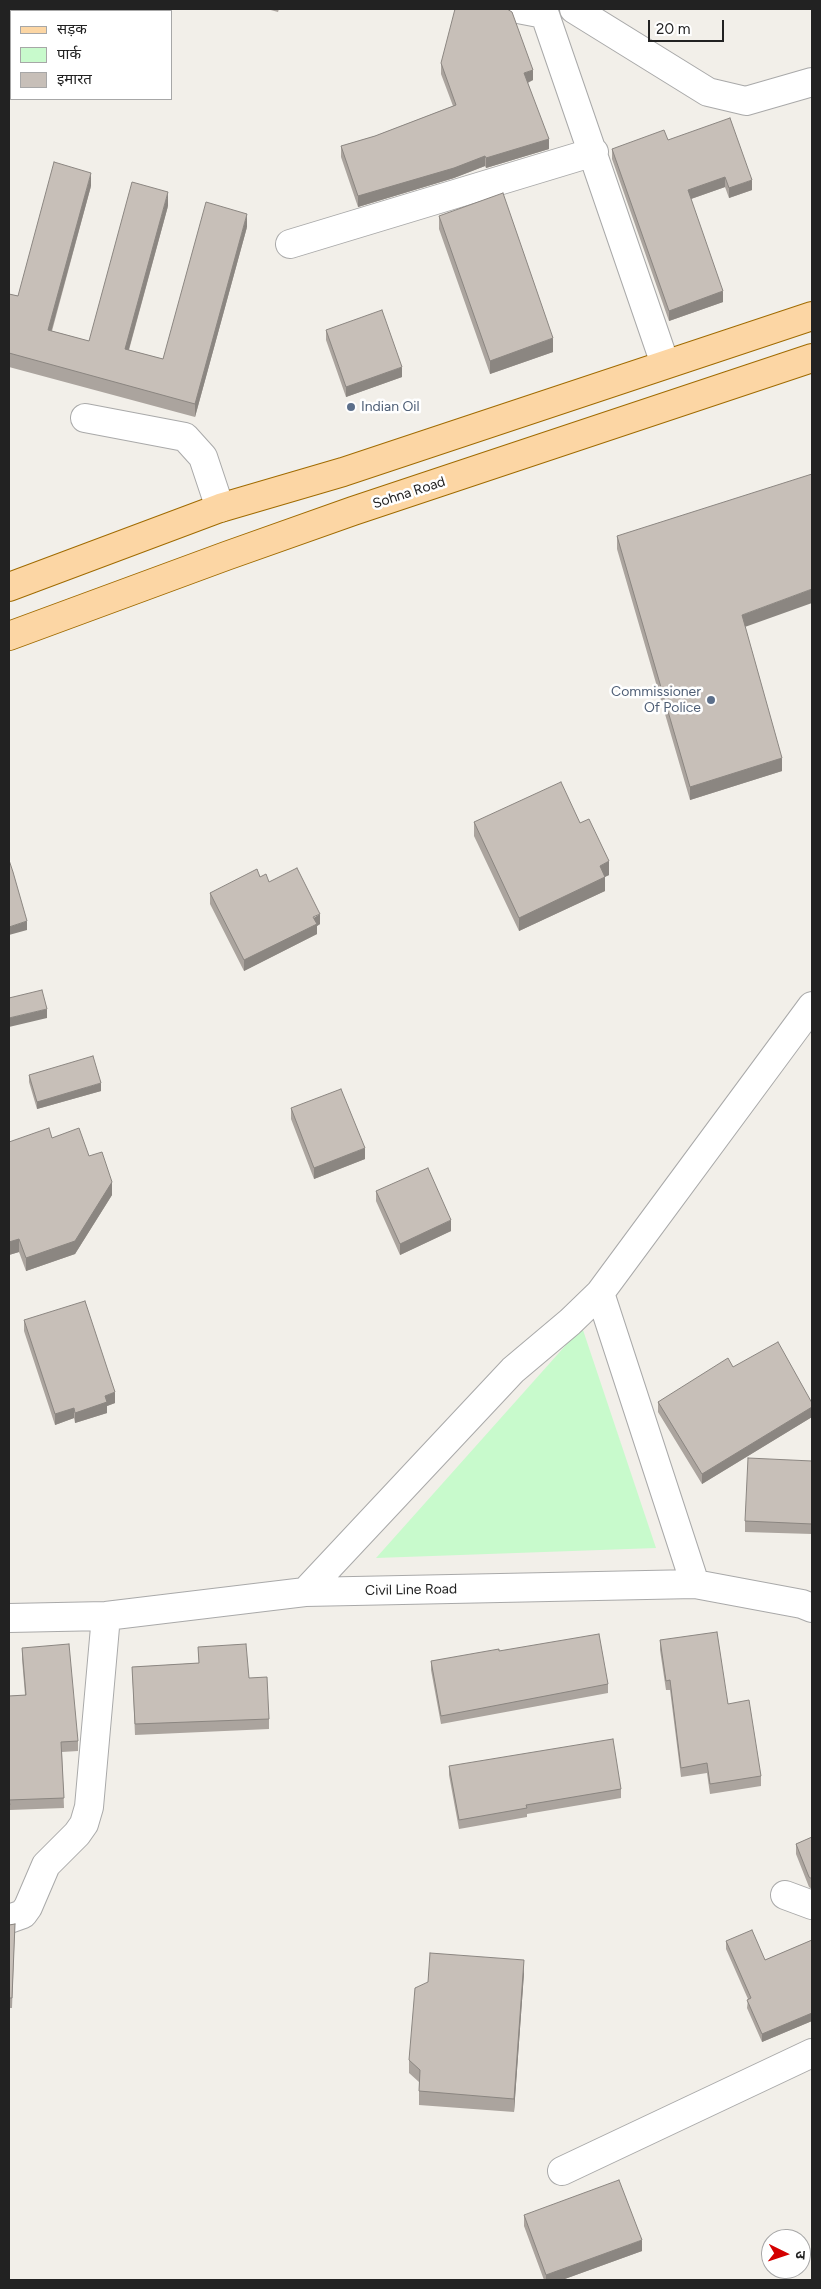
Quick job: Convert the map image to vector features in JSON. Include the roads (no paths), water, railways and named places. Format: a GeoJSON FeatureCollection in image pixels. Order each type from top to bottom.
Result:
{"type":"FeatureCollection","features":[{"type":"Feature","properties":{"kind":"main road"},"geometry":{"type":"LineString","coordinates":[[9,587],[220,508],[343,472],[812,316]]}},
{"type":"Feature","properties":{"kind":"main road","name":"Sohna Road"},"geometry":{"type":"LineString","coordinates":[[9,636],[353,511],[812,358]]}},
{"type":"Feature","properties":{"kind":"street"},"geometry":{"type":"LineString","coordinates":[[574,9],[708,92],[746,101],[812,82]]}},
{"type":"Feature","properties":{"kind":"street"},"geometry":{"type":"LineString","coordinates":[[535,10],[594,152],[665,364]]}},
{"type":"Feature","properties":{"kind":"street"},"geometry":{"type":"LineString","coordinates":[[290,244],[594,152]]}},
{"type":"Feature","properties":{"kind":"street"},"geometry":{"type":"LineString","coordinates":[[85,418],[185,437],[203,457],[220,508]]}},
{"type":"Feature","properties":{"kind":"street"},"geometry":{"type":"LineString","coordinates":[[305,1592],[513,1370],[570,1322],[600,1293],[812,1006]]}},
{"type":"Feature","properties":{"kind":"street"},"geometry":{"type":"LineString","coordinates":[[600,1293],[694,1584]]}},
{"type":"Feature","properties":{"kind":"street","name":"Civil Line Road"},"geometry":{"type":"LineString","coordinates":[[9,1618],[106,1616],[305,1592],[694,1584],[802,1604],[812,1608]]}},
{"type":"Feature","properties":{"kind":"street"},"geometry":{"type":"LineString","coordinates":[[9,1919],[23,1914],[46,1866],[77,1834],[84,1824],[89,1807],[106,1616]]}},
{"type":"Feature","properties":{"kind":"street"},"geometry":{"type":"LineString","coordinates":[[785,1895],[812,1905]]}},
{"type":"Feature","properties":{"kind":"street"},"geometry":{"type":"LineString","coordinates":[[562,2170],[812,2053]]}},
{"type":"Feature","properties":{"kind":"place","name":"Indian Oil"},"geometry":{"type":"Point","coordinates":[351,407]}},
{"type":"Feature","properties":{"kind":"place","name":"Commissioner Of Police"},"geometry":{"type":"Point","coordinates":[711,700]}}]}
